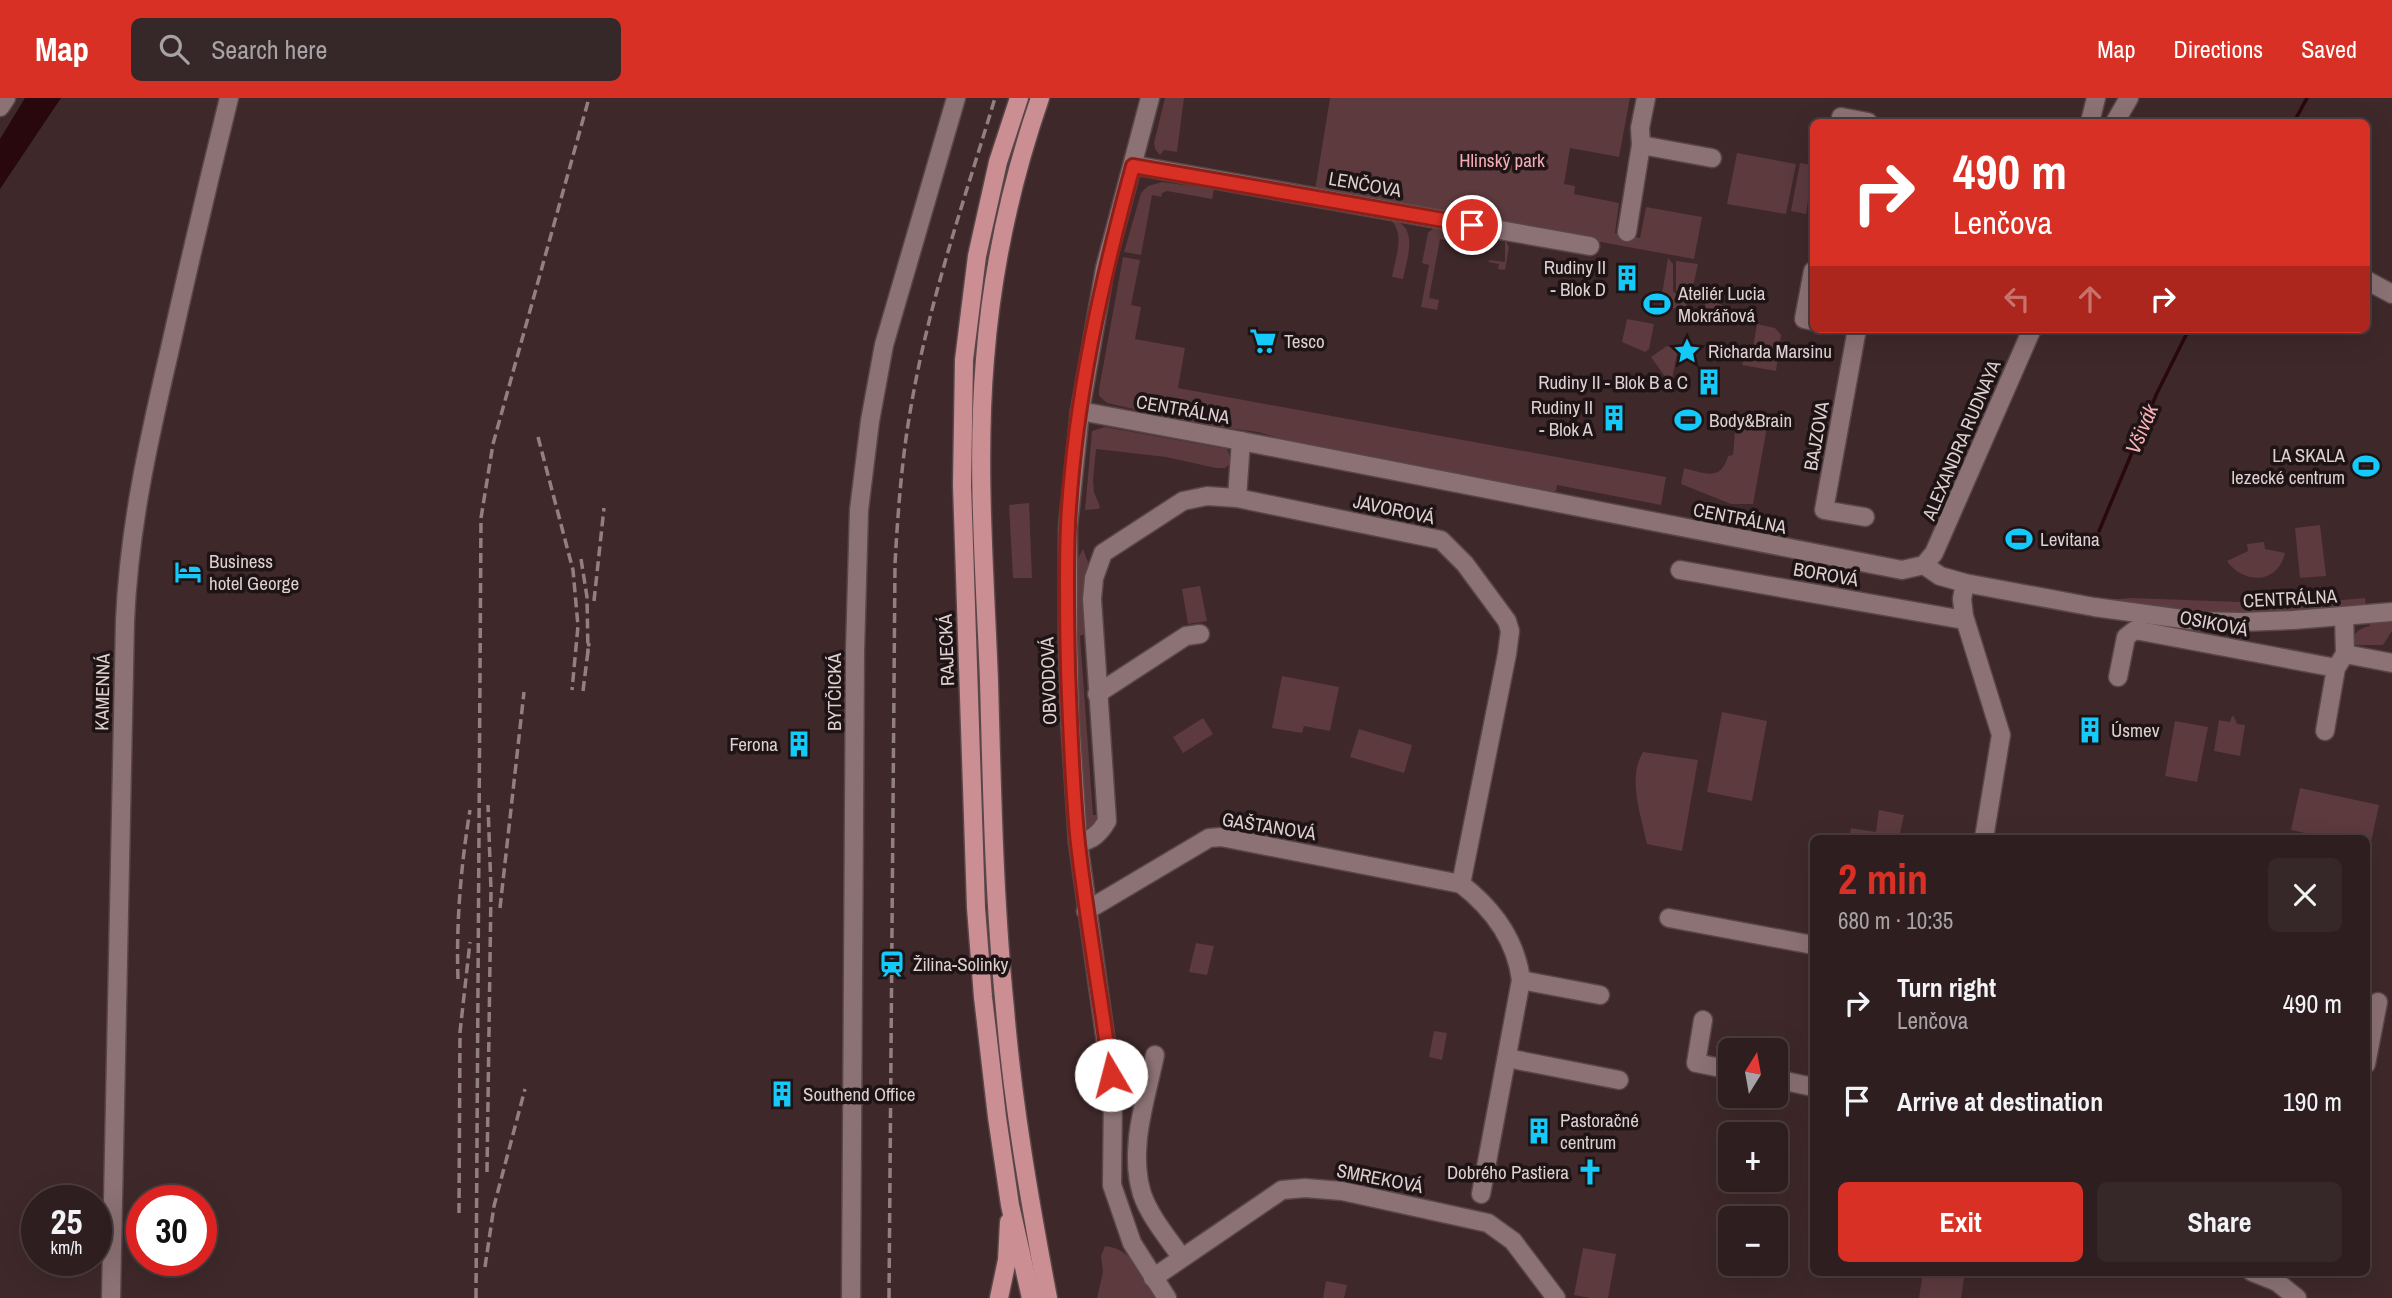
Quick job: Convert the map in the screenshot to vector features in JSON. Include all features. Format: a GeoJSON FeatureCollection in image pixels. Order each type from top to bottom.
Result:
{"type":"FeatureCollection","features":[{"type":"Feature","properties":{"kind":"main road","name":"RAJECKÁ"},"geometry":{"type":"LineString","coordinates":[[1010,1205],[986,1027],[976,908],[962,499],[962,412],[964,360],[977,256],[998,162],[1019,98]]}},
{"type":"Feature","properties":{"kind":"main road"},"geometry":{"type":"LineString","coordinates":[[1040,98],[1018,167],[998,259],[984,361],[982,412],[997,908],[1005,1012],[1030,1204],[1048,1298]]}},
{"type":"Feature","properties":{"kind":"main road"},"geometry":{"type":"LineString","coordinates":[[999,1298],[1007,1261],[1010,1205]]}},
{"type":"Feature","properties":{"kind":"main road"},"geometry":{"type":"LineString","coordinates":[[1010,1205],[1031,1298]]}},
{"type":"Feature","properties":{"kind":"street"},"geometry":{"type":"LineString","coordinates":[[0,107],[6,98]]}},
{"type":"Feature","properties":{"kind":"street","name":"KAMENNÁ"},"geometry":{"type":"LineString","coordinates":[[111,1298],[125,621],[131,538],[160,392],[229,98]]}},
{"type":"Feature","properties":{"kind":"street","name":"BYTČICKÁ"},"geometry":{"type":"LineString","coordinates":[[851,1298],[855,667],[859,510],[870,421],[884,345],[956,98]]}},
{"type":"Feature","properties":{"kind":"street","name":"OBVODOVÁ"},"geometry":{"type":"LineString","coordinates":[[1150,98],[1105,268],[1080,411],[1070,490],[1067,561],[1070,720],[1078,842],[1111,1075],[1112,1185],[1132,1243],[1167,1298]]}},
{"type":"Feature","properties":{"kind":"street"},"geometry":{"type":"LineString","coordinates":[[1627,232],[1646,98]]}},
{"type":"Feature","properties":{"kind":"street"},"geometry":{"type":"LineString","coordinates":[[1840,119],[1844,98]]}},
{"type":"Feature","properties":{"kind":"street"},"geometry":{"type":"LineString","coordinates":[[2091,119],[2096,98]]}},
{"type":"Feature","properties":{"kind":"street"},"geometry":{"type":"LineString","coordinates":[[2117,119],[2129,98]]}},
{"type":"Feature","properties":{"kind":"street"},"geometry":{"type":"LineString","coordinates":[[1641,145],[1712,158]]}},
{"type":"Feature","properties":{"kind":"street","name":"LENČOVA"},"geometry":{"type":"LineString","coordinates":[[1133,166],[1590,246]]}},
{"type":"Feature","properties":{"kind":"street"},"geometry":{"type":"LineString","coordinates":[[2370,282],[2392,294]]}},
{"type":"Feature","properties":{"kind":"street"},"geometry":{"type":"LineString","coordinates":[[1810,287],[1804,319],[1810,320]]}},
{"type":"Feature","properties":{"kind":"street","name":"BAJZOVA"},"geometry":{"type":"LineString","coordinates":[[1856,333],[1824,510],[1865,517]]}},
{"type":"Feature","properties":{"kind":"street","name":"ALEXANDRA RUDNAYA"},"geometry":{"type":"LineString","coordinates":[[1924,565],[1930,560],[1943,536],[2030,333]]}},
{"type":"Feature","properties":{"kind":"street","name":"CENTRÁLNA"},"geometry":{"type":"LineString","coordinates":[[1080,411],[1241,440],[1886,568],[1902,570],[1924,565],[1940,576],[1965,583],[2105,609],[2197,621],[2242,622],[2392,612]]}},
{"type":"Feature","properties":{"kind":"street"},"geometry":{"type":"LineString","coordinates":[[1237,498],[1241,440]]}},
{"type":"Feature","properties":{"kind":"street","name":"JAVOROVÁ"},"geometry":{"type":"LineString","coordinates":[[1078,842],[1087,841],[1100,832],[1107,821],[1092,599],[1094,578],[1103,552],[1183,501],[1207,496],[1237,498],[1440,540],[1465,564],[1507,621],[1510,631],[1507,654],[1461,884]]}},
{"type":"Feature","properties":{"kind":"street","name":"BOROVÁ"},"geometry":{"type":"LineString","coordinates":[[1680,570],[1964,618]]}},
{"type":"Feature","properties":{"kind":"street"},"geometry":{"type":"LineString","coordinates":[[1965,583],[1962,599],[1964,618],[2001,735],[1985,835]]}},
{"type":"Feature","properties":{"kind":"street"},"geometry":{"type":"LineString","coordinates":[[1964,618],[1976,600],[1992,588]]}},
{"type":"Feature","properties":{"kind":"street"},"geometry":{"type":"LineString","coordinates":[[2325,731],[2341,661],[2344,616]]}},
{"type":"Feature","properties":{"kind":"street","name":"OSIKOVÁ"},"geometry":{"type":"LineString","coordinates":[[2118,677],[2126,637],[2135,630],[2341,661],[2392,663]]}},
{"type":"Feature","properties":{"kind":"street"},"geometry":{"type":"LineString","coordinates":[[1097,694],[1186,636],[1200,634]]}},
{"type":"Feature","properties":{"kind":"street","name":"GAŠTANOVÁ"},"geometry":{"type":"LineString","coordinates":[[1086,911],[1209,838],[1221,836],[1461,884]]}},
{"type":"Feature","properties":{"kind":"street"},"geometry":{"type":"LineString","coordinates":[[1461,884],[1480,899],[1513,945],[1521,980],[1481,1194]]}},
{"type":"Feature","properties":{"kind":"street"},"geometry":{"type":"LineString","coordinates":[[1669,918],[1810,944]]}},
{"type":"Feature","properties":{"kind":"street"},"geometry":{"type":"LineString","coordinates":[[1521,980],[1600,995]]}},
{"type":"Feature","properties":{"kind":"street"},"geometry":{"type":"LineString","coordinates":[[2370,1045],[2379,1002]]}},
{"type":"Feature","properties":{"kind":"street"},"geometry":{"type":"LineString","coordinates":[[1703,1020],[1696,1063],[1718,1067]]}},
{"type":"Feature","properties":{"kind":"street"},"geometry":{"type":"LineString","coordinates":[[1155,1055],[1137,1151],[1137,1173],[1142,1195],[1151,1213],[1182,1258]]}},
{"type":"Feature","properties":{"kind":"street"},"geometry":{"type":"LineString","coordinates":[[1507,1058],[1619,1080]]}},
{"type":"Feature","properties":{"kind":"street"},"geometry":{"type":"LineString","coordinates":[[1788,1082],[1810,1086]]}},
{"type":"Feature","properties":{"kind":"street","name":"SMREKOVÁ"},"geometry":{"type":"LineString","coordinates":[[1153,1278],[1282,1190],[1326,1189],[1465,1216],[1494,1226],[1513,1241],[1556,1298]]}},
{"type":"Feature","properties":{"kind":"street"},"geometry":{"type":"LineString","coordinates":[[2262,1276],[2277,1282],[2297,1298]]}},
{"type":"Feature","properties":{"kind":"green space"},"geometry":{"type":"Polygon","coordinates":[[[1165,98],[1184,98],[1177,152],[1164,150],[1160,155],[1154,143],[1165,98]]]}},
{"type":"Feature","properties":{"kind":"green space","name":"Hlinský park"},"geometry":{"type":"Polygon","coordinates":[[[1330,98],[1630,98],[1619,157],[1570,148],[1564,184],[1575,186],[1574,194],[1619,203],[1615,233],[1640,238],[1646,207],[1702,217],[1694,259],[1315,190],[1330,98]]]}},
{"type":"Feature","properties":{"kind":"green space"},"geometry":{"type":"Polygon","coordinates":[[[1737,153],[1796,164],[1786,214],[1727,204],[1737,153]]]}},
{"type":"Feature","properties":{"kind":"green space"},"geometry":{"type":"Polygon","coordinates":[[[1800,163],[1810,165],[1806,214],[1791,211],[1800,163]]]}},
{"type":"Feature","properties":{"kind":"green space"},"geometry":{"type":"Polygon","coordinates":[[[1162,182],[1214,189],[1212,199],[1167,191],[1162,193],[1161,197],[1152,195],[1141,255],[1124,252],[1141,193],[1148,186],[1162,182]]]}},
{"type":"Feature","properties":{"kind":"green space"},"geometry":{"type":"Polygon","coordinates":[[[1390,219],[1399,222],[1408,235],[1409,252],[1403,279],[1392,277],[1398,239],[1395,225],[1390,219]]]}},
{"type":"Feature","properties":{"kind":"green space"},"geometry":{"type":"Polygon","coordinates":[[[1436,226],[1504,238],[1509,247],[1505,270],[1498,269],[1499,264],[1488,262],[1505,262],[1505,241],[1451,231],[1449,241],[1440,239],[1429,298],[1439,300],[1437,310],[1421,307],[1429,265],[1422,263],[1428,233],[1436,226]]]}},
{"type":"Feature","properties":{"kind":"green space"},"geometry":{"type":"Polygon","coordinates":[[[1123,257],[1140,260],[1131,305],[1141,307],[1135,339],[1185,348],[1178,388],[1666,477],[1661,505],[1557,485],[1556,491],[1524,491],[1332,453],[1258,432],[1200,424],[1107,403],[1099,396],[1099,389],[1123,257]]]}},
{"type":"Feature","properties":{"kind":"green space"},"geometry":{"type":"Polygon","coordinates":[[[1668,258],[1673,264],[1673,291],[1690,308],[1689,311],[1660,306],[1668,258]]]}},
{"type":"Feature","properties":{"kind":"green space"},"geometry":{"type":"Polygon","coordinates":[[[1676,261],[1698,264],[1690,300],[1676,290],[1676,261]]]}},
{"type":"Feature","properties":{"kind":"green space"},"geometry":{"type":"Polygon","coordinates":[[[1708,291],[1724,306],[1762,321],[1704,311],[1708,291]]]}},
{"type":"Feature","properties":{"kind":"green space"},"geometry":{"type":"Polygon","coordinates":[[[1627,319],[1654,324],[1649,349],[1645,352],[1622,342],[1627,319]]]}},
{"type":"Feature","properties":{"kind":"green space"},"geometry":{"type":"Polygon","coordinates":[[[1757,324],[1775,328],[1781,335],[1776,371],[1742,365],[1752,353],[1757,324]]]}},
{"type":"Feature","properties":{"kind":"green space"},"geometry":{"type":"Polygon","coordinates":[[[1667,346],[1678,348],[1671,385],[1651,357],[1667,346]]]}},
{"type":"Feature","properties":{"kind":"green space"},"geometry":{"type":"Polygon","coordinates":[[[1736,421],[1767,427],[1753,504],[1731,504],[1681,484],[1684,468],[1711,474],[1721,470],[1728,456],[1733,455],[1736,421]]]}},
{"type":"Feature","properties":{"kind":"green space"},"geometry":{"type":"Polygon","coordinates":[[[1105,427],[1227,449],[1232,462],[1225,468],[1216,468],[1166,457],[1096,449],[1093,480],[1100,507],[1085,510],[1092,431],[1105,427]]]}},
{"type":"Feature","properties":{"kind":"green space"},"geometry":{"type":"Polygon","coordinates":[[[1029,503],[1032,578],[1013,578],[1009,505],[1029,503]]]}},
{"type":"Feature","properties":{"kind":"green space"},"geometry":{"type":"Polygon","coordinates":[[[2320,525],[2326,576],[2300,578],[2295,528],[2320,525]]]}},
{"type":"Feature","properties":{"kind":"green space"},"geometry":{"type":"Polygon","coordinates":[[[2264,542],[2265,549],[2285,553],[2275,571],[2268,575],[2260,578],[2242,574],[2227,561],[2248,551],[2247,544],[2264,542]]]}},
{"type":"Feature","properties":{"kind":"green space"},"geometry":{"type":"Polygon","coordinates":[[[1083,549],[1091,570],[1087,633],[1080,636],[1093,815],[1102,815],[1096,828],[1084,832],[1076,700],[1077,560],[1083,549]]]}},
{"type":"Feature","properties":{"kind":"green space"},"geometry":{"type":"Polygon","coordinates":[[[1200,586],[1207,621],[1188,624],[1182,589],[1200,586]]]}},
{"type":"Feature","properties":{"kind":"green space"},"geometry":{"type":"Polygon","coordinates":[[[2132,598],[2297,604],[2365,598],[2366,606],[2224,614],[2104,600],[2132,598]]]}},
{"type":"Feature","properties":{"kind":"green space"},"geometry":{"type":"Polygon","coordinates":[[[2392,621],[2392,631],[2383,645],[2355,645],[2355,635],[2370,626],[2370,623],[2392,621]]]}},
{"type":"Feature","properties":{"kind":"green space"},"geometry":{"type":"Polygon","coordinates":[[[1282,676],[1339,687],[1330,731],[1304,726],[1302,733],[1272,728],[1282,676]]]}},
{"type":"Feature","properties":{"kind":"green space"},"geometry":{"type":"Polygon","coordinates":[[[1722,712],[1767,721],[1752,801],[1707,792],[1722,712]]]}},
{"type":"Feature","properties":{"kind":"green space"},"geometry":{"type":"Polygon","coordinates":[[[2232,716],[2237,724],[2245,725],[2240,756],[2214,751],[2219,720],[2230,722],[2232,716]]]}},
{"type":"Feature","properties":{"kind":"green space"},"geometry":{"type":"Polygon","coordinates":[[[1203,718],[1213,734],[1183,753],[1173,737],[1203,718]]]}},
{"type":"Feature","properties":{"kind":"green space"},"geometry":{"type":"Polygon","coordinates":[[[2175,721],[2208,727],[2197,782],[2165,776],[2175,721]]]}},
{"type":"Feature","properties":{"kind":"green space"},"geometry":{"type":"Polygon","coordinates":[[[1359,729],[1412,745],[1404,773],[1350,757],[1359,729]]]}},
{"type":"Feature","properties":{"kind":"green space"},"geometry":{"type":"Polygon","coordinates":[[[1643,752],[1698,760],[1682,851],[1647,844],[1636,785],[1638,763],[1643,752]]]}},
{"type":"Feature","properties":{"kind":"green space"},"geometry":{"type":"Polygon","coordinates":[[[2300,788],[2379,805],[2370,847],[2370,835],[2315,835],[2291,830],[2300,788]]]}},
{"type":"Feature","properties":{"kind":"green space"},"geometry":{"type":"Polygon","coordinates":[[[1879,810],[1904,815],[1900,835],[1850,835],[1851,828],[1876,832],[1879,810]]]}},
{"type":"Feature","properties":{"kind":"green space"},"geometry":{"type":"Polygon","coordinates":[[[1196,943],[1214,946],[1207,975],[1189,972],[1196,943]]]}},
{"type":"Feature","properties":{"kind":"green space"},"geometry":{"type":"Polygon","coordinates":[[[1434,1031],[1447,1033],[1442,1060],[1429,1057],[1434,1031]]]}},
{"type":"Feature","properties":{"kind":"green space"},"geometry":{"type":"Polygon","coordinates":[[[1105,1246],[1123,1252],[1130,1258],[1158,1298],[1097,1298],[1103,1272],[1101,1256],[1105,1246]]]}},
{"type":"Feature","properties":{"kind":"green space"},"geometry":{"type":"Polygon","coordinates":[[[1583,1248],[1616,1254],[1608,1298],[1574,1295],[1583,1248]]]}},
{"type":"Feature","properties":{"kind":"green space"},"geometry":{"type":"Polygon","coordinates":[[[1922,1276],[1964,1276],[1961,1298],[1919,1298],[1922,1276]]]}},
{"type":"Feature","properties":{"kind":"green space"},"geometry":{"type":"Polygon","coordinates":[[[1326,1281],[1347,1285],[1344,1298],[1323,1298],[1326,1281]]]}},
{"type":"Feature","properties":{"kind":"shaded area"},"geometry":{"type":"Polygon","coordinates":[[[25,98],[61,98],[0,189],[0,139],[25,98]]]}},
{"type":"Feature","properties":{"kind":"waterway","name":"Všivák"},"geometry":{"type":"LineString","coordinates":[[2296,119],[2307,98]]}},
{"type":"Feature","properties":{"kind":"waterway","name":"Všivák"},"geometry":{"type":"LineString","coordinates":[[2099,531],[2157,393],[2187,333]]}},
{"type":"Feature","properties":{"kind":"railway"},"geometry":{"type":"LineString","coordinates":[[476,1298],[481,518],[493,444],[589,98]]}},
{"type":"Feature","properties":{"kind":"railway"},"geometry":{"type":"LineString","coordinates":[[889,1298],[895,564],[899,503],[909,421],[928,324],[995,98]]}},
{"type":"Feature","properties":{"kind":"railway"},"geometry":{"type":"LineString","coordinates":[[538,437],[573,570],[578,626],[572,690]]}},
{"type":"Feature","properties":{"kind":"railway"},"geometry":{"type":"LineString","coordinates":[[594,601],[604,508]]}},
{"type":"Feature","properties":{"kind":"railway"},"geometry":{"type":"LineString","coordinates":[[581,559],[587,597],[588,653]]}},
{"type":"Feature","properties":{"kind":"railway"},"geometry":{"type":"LineString","coordinates":[[583,691],[589,643]]}},
{"type":"Feature","properties":{"kind":"railway"},"geometry":{"type":"LineString","coordinates":[[500,908],[524,692]]}},
{"type":"Feature","properties":{"kind":"railway"},"geometry":{"type":"LineString","coordinates":[[487,1172],[491,890],[488,805]]}},
{"type":"Feature","properties":{"kind":"railway"},"geometry":{"type":"LineString","coordinates":[[458,979],[460,894],[470,810]]}},
{"type":"Feature","properties":{"kind":"railway"},"geometry":{"type":"LineString","coordinates":[[459,1213],[460,1032],[470,942]]}},
{"type":"Feature","properties":{"kind":"railway"},"geometry":{"type":"LineString","coordinates":[[485,1267],[494,1206],[525,1089]]}},
{"type":"Feature","properties":{"kind":"place","name":"Rudiny II - Blok D"},"geometry":{"type":"Point","coordinates":[1627,278]}},
{"type":"Feature","properties":{"kind":"place","name":"Ateliér Lucia Mokráňová"},"geometry":{"type":"Point","coordinates":[1657,304]}},
{"type":"Feature","properties":{"kind":"place","name":"Tesco"},"geometry":{"type":"Point","coordinates":[1263,341]}},
{"type":"Feature","properties":{"kind":"place","name":"Richarda Marsinu"},"geometry":{"type":"Point","coordinates":[1687,351]}},
{"type":"Feature","properties":{"kind":"place","name":"Rudiny II - Blok B a C"},"geometry":{"type":"Point","coordinates":[1709,382]}},
{"type":"Feature","properties":{"kind":"place","name":"Rudiny II - Blok A"},"geometry":{"type":"Point","coordinates":[1614,418]}},
{"type":"Feature","properties":{"kind":"place","name":"Body&Brain"},"geometry":{"type":"Point","coordinates":[1688,420]}},
{"type":"Feature","properties":{"kind":"place","name":"LA SKALA lezecké centrum"},"geometry":{"type":"Point","coordinates":[2366,466]}},
{"type":"Feature","properties":{"kind":"place","name":"Levitana"},"geometry":{"type":"Point","coordinates":[2019,539]}},
{"type":"Feature","properties":{"kind":"place","name":"Business hotel George"},"geometry":{"type":"Point","coordinates":[188,572]}},
{"type":"Feature","properties":{"kind":"place","name":"Úsmev"},"geometry":{"type":"Point","coordinates":[2090,730]}},
{"type":"Feature","properties":{"kind":"place","name":"Ferona"},"geometry":{"type":"Point","coordinates":[799,744]}},
{"type":"Feature","properties":{"kind":"place","name":"Žilina-Solinky"},"geometry":{"type":"Point","coordinates":[892,964]}},
{"type":"Feature","properties":{"kind":"place","name":"Southend Office"},"geometry":{"type":"Point","coordinates":[782,1094]}},
{"type":"Feature","properties":{"kind":"place","name":"Pastoračné centrum"},"geometry":{"type":"Point","coordinates":[1539,1131]}},
{"type":"Feature","properties":{"kind":"place","name":"Dobrého Pastiera"},"geometry":{"type":"Point","coordinates":[1590,1172]}},
{"type":"Feature","properties":{"kind":"route"},"geometry":{"type":"LineString","coordinates":[[1111,1075],[1086,911],[1073,790],[1068,638],[1068,527],[1070,490],[1091,340],[1105,268],[1133,166],[1472,225]]}}]}
